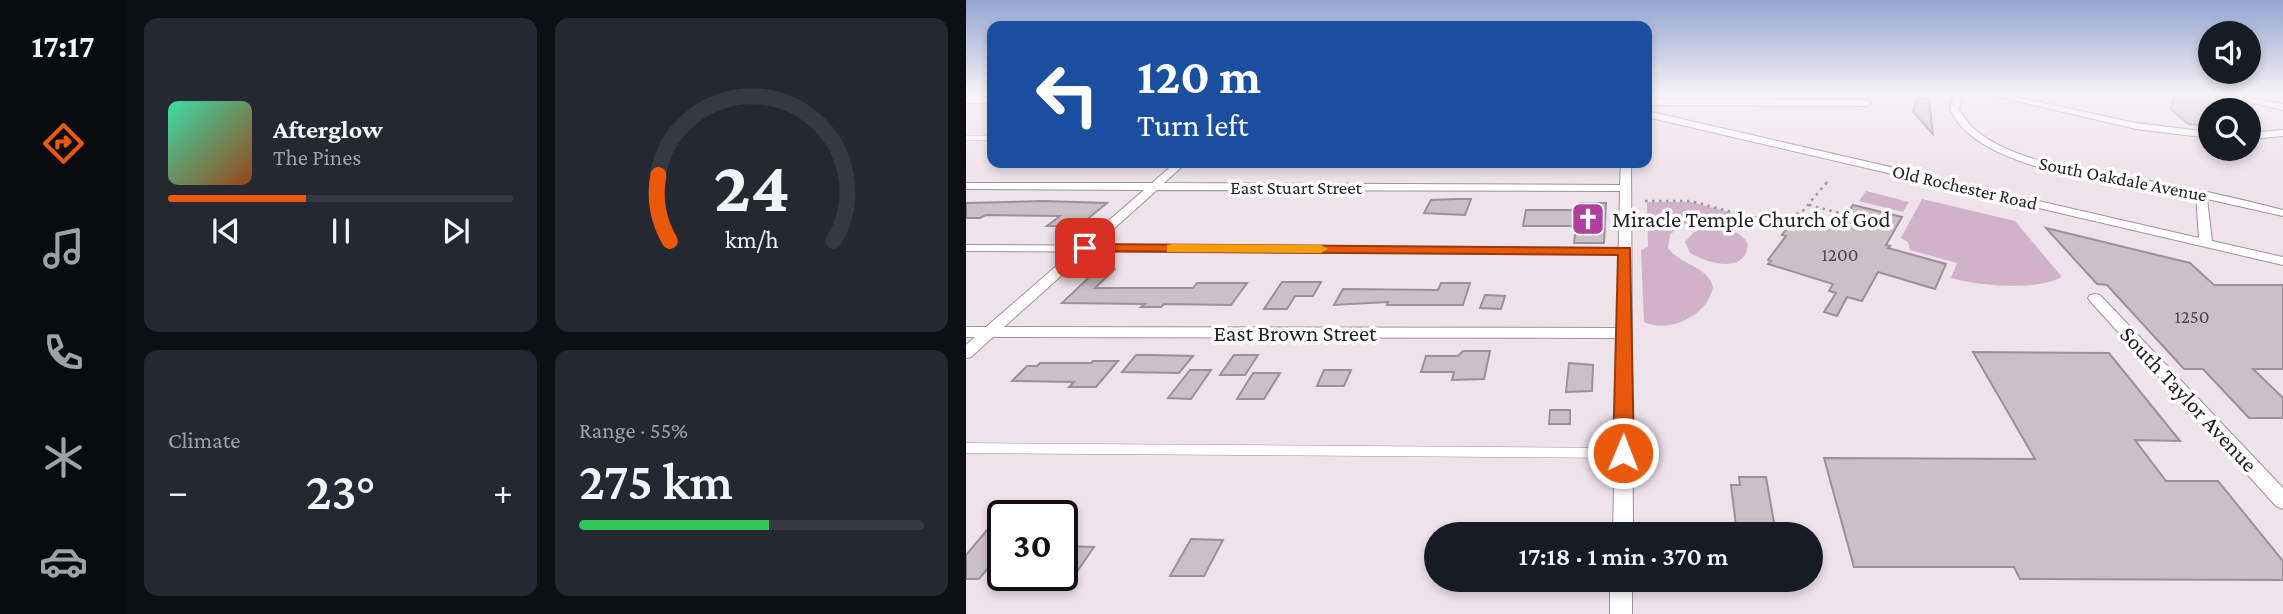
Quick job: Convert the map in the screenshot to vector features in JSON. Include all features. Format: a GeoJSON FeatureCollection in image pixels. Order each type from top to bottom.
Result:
{"type":"FeatureCollection","features":[{"type":"Feature","properties":{"kind":"street","name":"Old Rochester Road"},"geometry":{"type":"LineString","coordinates":[[1689,124],[2283,261]]}},
{"type":"Feature","properties":{"kind":"street","name":"South Oakdale Avenue"},"geometry":{"type":"LineString","coordinates":[[1963,124],[1979,137],[2001,148],[2053,167],[2201,194],[2283,213]]}},
{"type":"Feature","properties":{"kind":"street"},"geometry":{"type":"LineString","coordinates":[[2126,124],[2198,134]]}},
{"type":"Feature","properties":{"kind":"street"},"geometry":{"type":"LineString","coordinates":[[2261,135],[2283,133]]}},
{"type":"Feature","properties":{"kind":"street"},"geometry":{"type":"LineString","coordinates":[[966,353],[1176,168]]}},
{"type":"Feature","properties":{"kind":"street"},"geometry":{"type":"LineString","coordinates":[[1623,522],[1626,168]]}},
{"type":"Feature","properties":{"kind":"street","name":"East Stuart Street"},"geometry":{"type":"LineString","coordinates":[[966,186],[1626,188]]}},
{"type":"Feature","properties":{"kind":"street"},"geometry":{"type":"LineString","coordinates":[[2201,194],[2206,243]]}},
{"type":"Feature","properties":{"kind":"street","name":"South Taylor Avenue"},"geometry":{"type":"LineString","coordinates":[[2095,298],[2283,501]]}},
{"type":"Feature","properties":{"kind":"street","name":"East Brown Street"},"geometry":{"type":"LineString","coordinates":[[966,332],[1625,333]]}},
{"type":"Feature","properties":{"kind":"street"},"geometry":{"type":"LineString","coordinates":[[1621,592],[1621,614]]}},
{"type":"Feature","properties":{"kind":"lane"},"geometry":{"type":"LineString","coordinates":[[966,138],[987,138]]}},
{"type":"Feature","properties":{"kind":"lane"},"geometry":{"type":"LineString","coordinates":[[966,248],[1584,253],[1625,251]]}},
{"type":"Feature","properties":{"kind":"lane"},"geometry":{"type":"LineString","coordinates":[[966,447],[1623,453]]}},
{"type":"Feature","properties":{"kind":"path"},"geometry":{"type":"LineString","coordinates":[[1645,201],[1691,201],[1762,219],[1802,212],[1828,181]]}},
{"type":"Feature","properties":{"kind":"path"},"geometry":{"type":"LineString","coordinates":[[1809,205],[1840,213]]}},
{"type":"Feature","properties":{"kind":"shaded area"},"geometry":{"type":"Polygon","coordinates":[[[1866,191],[1909,202],[1903,212],[1859,201],[1866,191]]]}},
{"type":"Feature","properties":{"kind":"shaded area"},"geometry":{"type":"Polygon","coordinates":[[[1922,199],[2015,221],[2062,277],[2023,286],[1951,278],[1957,263],[1910,250],[1908,242],[1901,238],[1922,199]]]}},
{"type":"Feature","properties":{"kind":"shaded area"},"geometry":{"type":"Polygon","coordinates":[[[1647,202],[1691,202],[1744,216],[1738,223],[1711,219],[1693,221],[1670,235],[1668,248],[1673,254],[1706,274],[1713,287],[1710,297],[1696,314],[1676,324],[1665,326],[1644,322],[1641,250],[1648,247],[1647,202]]]}},
{"type":"Feature","properties":{"kind":"shaded area"},"geometry":{"type":"Polygon","coordinates":[[[1722,229],[1740,235],[1748,244],[1746,254],[1740,260],[1725,264],[1690,253],[1685,242],[1694,232],[1722,229]]]}},
{"type":"Feature","properties":{"kind":"building"},"geometry":{"type":"Polygon","coordinates":[[[1924,124],[1932,124],[1933,134],[1924,124]]]}},
{"type":"Feature","properties":{"kind":"building"},"geometry":{"type":"Polygon","coordinates":[[[1471,199],[1465,215],[1424,213],[1431,200],[1471,199]]]}},
{"type":"Feature","properties":{"kind":"building"},"geometry":{"type":"Polygon","coordinates":[[[966,203],[1107,203],[1079,226],[1047,226],[1060,216],[986,215],[966,218],[966,203]]]}},
{"type":"Feature","properties":{"kind":"building"},"geometry":{"type":"Polygon","coordinates":[[[1579,203],[1606,203],[1604,243],[1574,243],[1576,226],[1523,226],[1526,210],[1578,210],[1579,203]]]}},
{"type":"Feature","properties":{"kind":"building"},"geometry":{"type":"Polygon","coordinates":[[[1853,205],[1902,217],[1886,245],[1890,246],[1888,248],[1946,264],[1935,289],[1878,272],[1862,301],[1847,297],[1837,316],[1824,312],[1836,293],[1829,291],[1833,284],[1768,264],[1771,261],[1768,260],[1786,236],[1782,235],[1796,217],[1837,228],[1853,205]]]}},
{"type":"Feature","properties":{"kind":"building"},"geometry":{"type":"Polygon","coordinates":[[[2046,228],[2190,263],[2214,285],[2283,285],[2283,369],[2253,369],[2283,398],[2283,418],[2249,418],[2203,369],[2184,369],[2107,285],[2097,284],[2046,228]]]}},
{"type":"Feature","properties":{"kind":"building"},"geometry":{"type":"Polygon","coordinates":[[[1106,261],[1115,269],[1095,288],[1193,288],[1197,283],[1247,283],[1231,305],[1164,304],[1161,307],[1141,307],[1145,304],[1062,303],[1106,261]]]}},
{"type":"Feature","properties":{"kind":"building"},"geometry":{"type":"Polygon","coordinates":[[[1282,282],[1321,282],[1313,296],[1295,296],[1287,309],[1264,309],[1282,282]]]}},
{"type":"Feature","properties":{"kind":"building"},"geometry":{"type":"Polygon","coordinates":[[[1441,283],[1470,283],[1463,305],[1387,305],[1388,302],[1334,305],[1343,289],[1438,290],[1441,283]]]}},
{"type":"Feature","properties":{"kind":"building"},"geometry":{"type":"Polygon","coordinates":[[[1485,295],[1505,296],[1501,309],[1480,308],[1485,295]]]}},
{"type":"Feature","properties":{"kind":"building"},"geometry":{"type":"Polygon","coordinates":[[[1463,351],[1490,351],[1484,379],[1452,380],[1454,372],[1421,372],[1426,356],[1458,356],[1463,351]]]}},
{"type":"Feature","properties":{"kind":"building"},"geometry":{"type":"Polygon","coordinates":[[[1973,352],[2109,353],[2180,441],[2135,440],[2166,481],[2218,481],[2283,561],[2283,580],[2020,579],[2014,567],[1854,567],[1824,458],[2035,459],[1973,352]]]}},
{"type":"Feature","properties":{"kind":"building"},"geometry":{"type":"Polygon","coordinates":[[[1136,355],[1193,356],[1179,373],[1122,372],[1136,355]]]}},
{"type":"Feature","properties":{"kind":"building"},"geometry":{"type":"Polygon","coordinates":[[[1234,355],[1258,355],[1245,375],[1220,375],[1234,355]]]}},
{"type":"Feature","properties":{"kind":"building"},"geometry":{"type":"Polygon","coordinates":[[[1118,361],[1096,387],[1069,387],[1074,382],[1012,381],[1027,366],[1118,361]]]}},
{"type":"Feature","properties":{"kind":"building"},"geometry":{"type":"Polygon","coordinates":[[[1569,363],[1593,365],[1592,391],[1566,392],[1569,363]]]}},
{"type":"Feature","properties":{"kind":"building"},"geometry":{"type":"Polygon","coordinates":[[[1190,370],[1211,370],[1191,399],[1168,398],[1190,370]]]}},
{"type":"Feature","properties":{"kind":"building"},"geometry":{"type":"Polygon","coordinates":[[[1324,370],[1351,370],[1344,386],[1317,386],[1324,370]]]}},
{"type":"Feature","properties":{"kind":"building"},"geometry":{"type":"Polygon","coordinates":[[[1253,373],[1280,373],[1264,399],[1237,399],[1253,373]]]}},
{"type":"Feature","properties":{"kind":"building"},"geometry":{"type":"Polygon","coordinates":[[[1550,410],[1570,410],[1570,424],[1549,424],[1550,410]]]}},
{"type":"Feature","properties":{"kind":"building"},"geometry":{"type":"Polygon","coordinates":[[[1739,477],[1766,477],[1774,522],[1736,522],[1731,485],[1740,485],[1739,477]]]}},
{"type":"Feature","properties":{"kind":"building"},"geometry":{"type":"Polygon","coordinates":[[[987,530],[987,569],[979,579],[966,579],[966,555],[987,530]]]}},
{"type":"Feature","properties":{"kind":"building"},"geometry":{"type":"Polygon","coordinates":[[[1191,539],[1223,540],[1204,576],[1170,576],[1191,539]]]}},
{"type":"Feature","properties":{"kind":"building"},"geometry":{"type":"Polygon","coordinates":[[[1078,546],[1094,547],[1078,570],[1078,546]]]}},
{"type":"Feature","properties":{"kind":"slow traffic"},"geometry":{"type":"LineString","coordinates":[[1172,248],[1321,249]]}},
{"type":"Feature","properties":{"kind":"place","name":"Miracle Temple Church of God"},"geometry":{"type":"Point","coordinates":[1588,219]}},
{"type":"Feature","properties":{"kind":"route"},"geometry":{"type":"LineString","coordinates":[[1085,248],[1625,251],[1623,453]]}}]}
